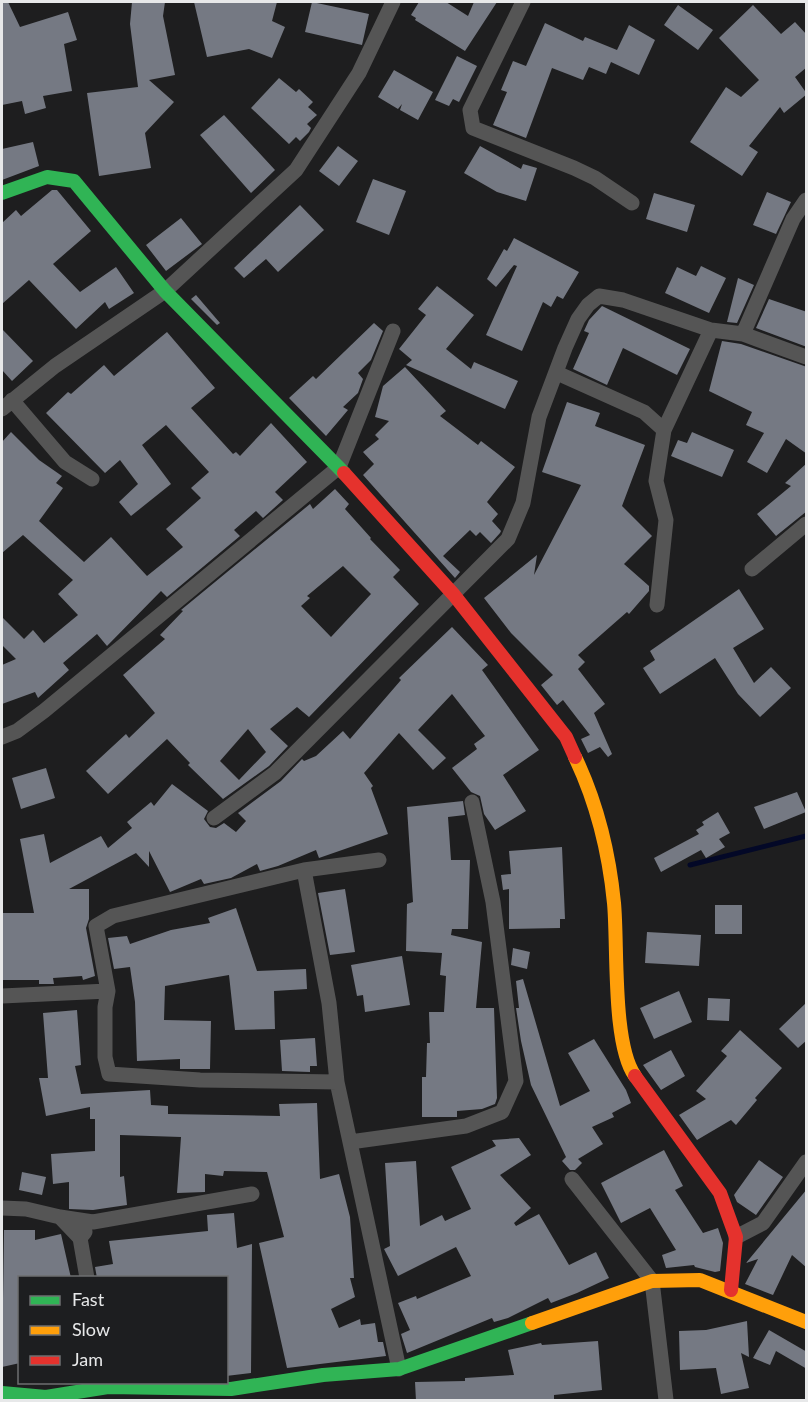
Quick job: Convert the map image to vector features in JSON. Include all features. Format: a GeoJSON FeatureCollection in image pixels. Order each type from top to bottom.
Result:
{"type":"FeatureCollection","features":[{"type":"Feature","properties":{"kind":"street"},"geometry":{"type":"LineString","coordinates":[[92,478],[65,462],[7,404],[55,366],[165,291],[296,170],[359,73],[393,2]]}},
{"type":"Feature","properties":{"kind":"street"},"geometry":{"type":"LineString","coordinates":[[523,2],[470,110],[473,128],[574,168],[595,178],[632,203]]}},
{"type":"Feature","properties":{"kind":"street"},"geometry":{"type":"LineString","coordinates":[[2,193],[52,175],[64,176],[74,181],[165,291],[339,466],[454,595],[567,737],[590,787],[604,838],[614,902],[622,1037],[631,1070],[720,1193],[736,1237],[731,1290]]}},
{"type":"Feature","properties":{"kind":"street"},"geometry":{"type":"LineString","coordinates":[[743,334],[793,219],[807,200]]}},
{"type":"Feature","properties":{"kind":"street"},"geometry":{"type":"LineString","coordinates":[[214,818],[275,773],[508,539],[523,503],[539,417],[578,319],[588,305],[599,296],[623,300],[711,330],[743,334],[807,357]]}},
{"type":"Feature","properties":{"kind":"street"},"geometry":{"type":"LineString","coordinates":[[657,605],[666,520],[656,481],[664,430],[711,330]]}},
{"type":"Feature","properties":{"kind":"street"},"geometry":{"type":"LineString","coordinates":[[2,737],[17,731],[44,711],[339,466],[393,331]]}},
{"type":"Feature","properties":{"kind":"street"},"geometry":{"type":"LineString","coordinates":[[557,373],[644,412],[664,430]]}},
{"type":"Feature","properties":{"kind":"street"},"geometry":{"type":"LineString","coordinates":[[752,569],[807,524]]}},
{"type":"Feature","properties":{"kind":"street"},"geometry":{"type":"LineString","coordinates":[[350,1142],[466,1126],[502,1112],[516,1081],[493,902],[472,802]]}},
{"type":"Feature","properties":{"kind":"street"},"geometry":{"type":"LineString","coordinates":[[337,1082],[200,1080],[109,1074],[105,1057],[105,1007],[108,991],[96,926],[113,916],[304,870],[379,860]]}},
{"type":"Feature","properties":{"kind":"street"},"geometry":{"type":"LineString","coordinates":[[304,870],[329,1003],[337,1082],[399,1369]]}},
{"type":"Feature","properties":{"kind":"street"},"geometry":{"type":"LineString","coordinates":[[2,996],[108,991]]}},
{"type":"Feature","properties":{"kind":"street"},"geometry":{"type":"LineString","coordinates":[[736,1237],[763,1223],[807,1162]]}},
{"type":"Feature","properties":{"kind":"street"},"geometry":{"type":"LineString","coordinates":[[572,1179],[652,1281],[666,1401]]}},
{"type":"Feature","properties":{"kind":"street"},"geometry":{"type":"LineString","coordinates":[[2,1208],[26,1209],[93,1222],[252,1194]]}},
{"type":"Feature","properties":{"kind":"street"},"geometry":{"type":"LineString","coordinates":[[60,1217],[80,1238],[87,1276]]}},
{"type":"Feature","properties":{"kind":"street"},"geometry":{"type":"LineString","coordinates":[[80,1238],[93,1222]]}},
{"type":"Feature","properties":{"kind":"street"},"geometry":{"type":"LineString","coordinates":[[2,1393],[46,1397],[108,1385],[231,1389],[323,1376],[399,1369],[652,1281],[700,1280],[731,1290],[807,1322]]}},
{"type":"Feature","properties":{"kind":"building"},"geometry":{"type":"Polygon","coordinates":[[[2,2],[8,2],[20,27],[68,12],[77,40],[64,44],[72,91],[43,96],[46,108],[25,114],[22,101],[2,105],[2,2]]]}},
{"type":"Feature","properties":{"kind":"building"},"geometry":{"type":"Polygon","coordinates":[[[132,2],[165,2],[163,16],[175,75],[149,80],[174,102],[145,133],[151,168],[99,176],[87,93],[138,87],[130,24],[132,2]]]}},
{"type":"Feature","properties":{"kind":"building"},"geometry":{"type":"Polygon","coordinates":[[[194,2],[277,2],[272,21],[285,27],[272,58],[249,49],[207,57],[194,2]]]}},
{"type":"Feature","properties":{"kind":"building"},"geometry":{"type":"Polygon","coordinates":[[[312,2],[369,14],[362,45],[305,32],[312,2]]]}},
{"type":"Feature","properties":{"kind":"building"},"geometry":{"type":"Polygon","coordinates":[[[419,2],[446,2],[468,16],[474,2],[497,2],[465,51],[415,20],[416,18],[411,15],[419,2]]]}},
{"type":"Feature","properties":{"kind":"building"},"geometry":{"type":"Polygon","coordinates":[[[678,5],[713,30],[698,50],[664,25],[678,5]]]}},
{"type":"Feature","properties":{"kind":"building"},"geometry":{"type":"Polygon","coordinates":[[[753,5],[781,34],[795,22],[807,35],[807,67],[795,77],[807,94],[784,113],[780,107],[749,146],[758,152],[742,176],[690,142],[726,87],[741,97],[759,80],[719,38],[753,5]]]}},
{"type":"Feature","properties":{"kind":"building"},"geometry":{"type":"Polygon","coordinates":[[[545,23],[583,41],[585,37],[617,50],[629,25],[655,40],[639,75],[611,62],[606,74],[589,67],[583,80],[552,68],[526,138],[493,125],[507,92],[501,90],[513,61],[526,66],[545,23]]]}},
{"type":"Feature","properties":{"kind":"building"},"geometry":{"type":"Polygon","coordinates":[[[457,56],[477,66],[459,102],[453,99],[449,106],[435,100],[457,56]]]}},
{"type":"Feature","properties":{"kind":"building"},"geometry":{"type":"Polygon","coordinates":[[[394,70],[433,92],[418,120],[400,110],[402,104],[398,109],[378,97],[394,70]]]}},
{"type":"Feature","properties":{"kind":"building"},"geometry":{"type":"Polygon","coordinates":[[[279,78],[296,92],[299,89],[313,102],[308,107],[317,115],[307,124],[311,128],[309,132],[300,141],[296,137],[289,144],[251,108],[279,78]]]}},
{"type":"Feature","properties":{"kind":"building"},"geometry":{"type":"Polygon","coordinates":[[[224,115],[275,170],[251,193],[200,135],[224,115]]]}},
{"type":"Feature","properties":{"kind":"building"},"geometry":{"type":"Polygon","coordinates":[[[33,142],[39,166],[2,180],[2,149],[33,142]]]}},
{"type":"Feature","properties":{"kind":"building"},"geometry":{"type":"Polygon","coordinates":[[[338,146],[358,161],[339,186],[319,171],[338,146]]]}},
{"type":"Feature","properties":{"kind":"building"},"geometry":{"type":"Polygon","coordinates":[[[480,146],[521,169],[523,164],[537,168],[526,201],[497,192],[464,173],[480,146]]]}},
{"type":"Feature","properties":{"kind":"building"},"geometry":{"type":"Polygon","coordinates":[[[373,179],[406,191],[389,235],[356,222],[373,179]]]}},
{"type":"Feature","properties":{"kind":"building"},"geometry":{"type":"Polygon","coordinates":[[[52,190],[57,190],[91,231],[53,264],[80,292],[116,267],[134,293],[109,309],[105,302],[76,329],[29,280],[2,304],[2,223],[16,210],[21,216],[52,190]]]}},
{"type":"Feature","properties":{"kind":"building"},"geometry":{"type":"Polygon","coordinates":[[[767,192],[791,202],[776,234],[753,225],[767,192]]]}},
{"type":"Feature","properties":{"kind":"building"},"geometry":{"type":"Polygon","coordinates":[[[654,193],[695,205],[687,232],[646,219],[654,193]]]}},
{"type":"Feature","properties":{"kind":"building"},"geometry":{"type":"Polygon","coordinates":[[[300,205],[324,230],[278,272],[266,259],[244,278],[234,268],[300,205]]]}},
{"type":"Feature","properties":{"kind":"building"},"geometry":{"type":"Polygon","coordinates":[[[181,218],[202,244],[166,271],[146,245],[181,218]]]}},
{"type":"Feature","properties":{"kind":"building"},"geometry":{"type":"Polygon","coordinates":[[[514,238],[579,272],[563,299],[557,296],[551,307],[543,302],[522,351],[486,335],[517,266],[514,265],[496,287],[487,279],[504,249],[507,251],[514,238]]]}},
{"type":"Feature","properties":{"kind":"building"},"geometry":{"type":"Polygon","coordinates":[[[701,266],[726,278],[709,313],[665,293],[677,267],[696,276],[701,266]]]}},
{"type":"Feature","properties":{"kind":"building"},"geometry":{"type":"Polygon","coordinates":[[[738,278],[754,285],[737,323],[727,322],[738,278]]]}},
{"type":"Feature","properties":{"kind":"building"},"geometry":{"type":"Polygon","coordinates":[[[437,286],[474,315],[446,349],[471,369],[474,362],[518,381],[505,409],[406,365],[412,360],[399,349],[426,315],[418,309],[437,286]]]}},
{"type":"Feature","properties":{"kind":"building"},"geometry":{"type":"Polygon","coordinates":[[[196,295],[220,323],[217,325],[191,299],[196,295]]]}},
{"type":"Feature","properties":{"kind":"building"},"geometry":{"type":"Polygon","coordinates":[[[769,299],[807,312],[807,347],[756,328],[769,299]]]}},
{"type":"Feature","properties":{"kind":"building"},"geometry":{"type":"Polygon","coordinates":[[[602,306],[690,349],[677,375],[623,348],[607,385],[573,369],[589,333],[584,331],[589,320],[602,306]]]}},
{"type":"Feature","properties":{"kind":"building"},"geometry":{"type":"Polygon","coordinates":[[[374,323],[383,331],[371,360],[358,373],[363,379],[358,393],[343,407],[348,410],[326,436],[289,398],[313,376],[316,379],[374,323]]]}},
{"type":"Feature","properties":{"kind":"building"},"geometry":{"type":"Polygon","coordinates":[[[2,329],[33,361],[12,381],[2,370],[2,329]]]}},
{"type":"Feature","properties":{"kind":"building"},"geometry":{"type":"Polygon","coordinates":[[[167,332],[215,388],[191,408],[233,454],[236,452],[240,456],[271,423],[307,462],[275,492],[283,500],[263,518],[256,511],[234,530],[240,536],[167,597],[161,591],[107,646],[97,634],[63,663],[69,670],[38,698],[35,692],[2,704],[2,665],[16,659],[2,645],[2,617],[24,639],[33,630],[44,643],[78,615],[58,594],[73,580],[23,535],[2,553],[2,442],[11,432],[39,460],[62,476],[56,483],[63,488],[39,521],[84,562],[111,537],[147,576],[183,547],[166,529],[201,498],[191,488],[209,472],[166,425],[142,445],[171,484],[131,516],[119,502],[138,484],[120,460],[105,473],[46,413],[68,392],[71,394],[104,365],[114,376],[167,332]]]}},
{"type":"Feature","properties":{"kind":"building"},"geometry":{"type":"Polygon","coordinates":[[[722,341],[741,344],[807,367],[807,454],[786,439],[767,473],[747,462],[764,433],[746,425],[752,412],[709,391],[722,341]]]}},
{"type":"Feature","properties":{"kind":"building"},"geometry":{"type":"Polygon","coordinates":[[[405,367],[446,411],[440,416],[478,445],[481,441],[515,467],[487,502],[498,514],[492,521],[501,531],[500,533],[491,543],[480,532],[476,536],[470,530],[443,556],[460,572],[455,578],[363,475],[374,464],[363,452],[379,439],[375,435],[389,421],[375,417],[383,386],[405,367]]]}},
{"type":"Feature","properties":{"kind":"building"},"geometry":{"type":"Polygon","coordinates":[[[567,402],[600,413],[595,426],[645,445],[622,506],[652,536],[624,564],[649,586],[649,591],[629,614],[627,612],[578,655],[585,662],[578,669],[605,704],[594,713],[612,754],[608,757],[600,747],[588,753],[581,739],[590,735],[563,700],[557,705],[541,685],[553,675],[511,633],[484,598],[537,555],[534,575],[581,485],[542,472],[567,402]]]}},
{"type":"Feature","properties":{"kind":"building"},"geometry":{"type":"Polygon","coordinates":[[[692,432],[734,450],[722,477],[671,456],[678,440],[687,443],[692,432]]]}},
{"type":"Feature","properties":{"kind":"building"},"geometry":{"type":"Polygon","coordinates":[[[807,463],[807,511],[776,536],[757,514],[791,486],[785,483],[807,463]]]}},
{"type":"Feature","properties":{"kind":"building"},"geometry":{"type":"Polygon","coordinates":[[[335,489],[349,504],[345,509],[400,570],[393,577],[419,604],[309,717],[297,707],[270,729],[288,746],[269,766],[223,799],[188,765],[190,763],[167,739],[108,794],[86,771],[126,734],[129,738],[155,713],[123,675],[165,639],[160,635],[183,611],[181,610],[310,504],[313,509],[335,489]],[[343,566],[307,596],[310,598],[301,606],[331,637],[371,594],[343,566]],[[248,729],[220,761],[239,780],[266,752],[248,729]]]}},
{"type":"Feature","properties":{"kind":"building"},"geometry":{"type":"Polygon","coordinates":[[[739,589],[764,629],[733,648],[754,683],[771,667],[791,688],[760,717],[738,694],[715,658],[660,694],[643,668],[655,660],[650,651],[739,589]]]}},
{"type":"Feature","properties":{"kind":"building"},"geometry":{"type":"Polygon","coordinates":[[[452,627],[488,665],[482,670],[539,750],[503,775],[526,811],[495,830],[484,814],[480,796],[471,792],[452,768],[477,749],[474,744],[485,736],[452,694],[418,730],[446,758],[433,770],[399,733],[364,773],[373,786],[371,788],[388,834],[319,858],[316,850],[278,866],[260,871],[257,864],[231,878],[204,884],[201,879],[170,892],[149,851],[149,867],[136,853],[69,889],[89,889],[89,919],[86,928],[95,976],[83,980],[82,976],[53,978],[54,984],[39,984],[39,980],[2,980],[2,913],[34,913],[20,839],[44,834],[50,863],[101,836],[108,848],[132,828],[127,822],[151,802],[154,806],[172,784],[208,811],[204,819],[210,827],[216,828],[224,823],[236,832],[246,821],[238,813],[281,781],[302,759],[304,761],[316,756],[343,731],[350,739],[401,680],[399,678],[452,627]]]}},
{"type":"Feature","properties":{"kind":"building"},"geometry":{"type":"Polygon","coordinates":[[[46,768],[55,798],[21,809],[12,778],[46,768]]]}},
{"type":"Feature","properties":{"kind":"building"},"geometry":{"type":"Polygon","coordinates":[[[797,792],[806,812],[764,829],[754,807],[797,792]]]}},
{"type":"Feature","properties":{"kind":"building"},"geometry":{"type":"Polygon","coordinates":[[[463,801],[465,815],[448,817],[451,860],[470,860],[468,929],[452,929],[451,935],[482,942],[476,1008],[494,1008],[497,1098],[495,1104],[482,1109],[457,1111],[457,1117],[422,1117],[422,1077],[426,1077],[427,1043],[430,1043],[429,1012],[444,1012],[446,976],[440,975],[442,953],[406,951],[407,904],[413,902],[407,807],[463,801]]]}},
{"type":"Feature","properties":{"kind":"building"},"geometry":{"type":"Polygon","coordinates":[[[718,812],[730,833],[719,839],[725,847],[706,858],[701,850],[661,872],[654,858],[699,834],[696,830],[704,825],[702,822],[718,812]]]}},
{"type":"Feature","properties":{"kind":"building"},"geometry":{"type":"Polygon","coordinates":[[[562,847],[565,919],[560,919],[560,928],[509,929],[509,889],[503,890],[501,875],[511,874],[509,851],[562,847]]]}},
{"type":"Feature","properties":{"kind":"building"},"geometry":{"type":"Polygon","coordinates":[[[345,889],[355,952],[330,955],[318,893],[345,889]]]}},
{"type":"Feature","properties":{"kind":"building"},"geometry":{"type":"Polygon","coordinates":[[[715,905],[742,905],[742,934],[715,934],[715,905]]]}},
{"type":"Feature","properties":{"kind":"building"},"geometry":{"type":"Polygon","coordinates":[[[236,908],[257,971],[306,969],[307,989],[274,991],[275,1029],[235,1030],[229,975],[165,986],[164,1020],[211,1021],[210,1069],[180,1069],[180,1059],[137,1061],[135,1002],[130,967],[114,969],[108,938],[127,936],[130,944],[171,930],[210,923],[208,918],[236,908]]]}},
{"type":"Feature","properties":{"kind":"building"},"geometry":{"type":"Polygon","coordinates":[[[647,932],[701,935],[699,966],[645,963],[647,932]]]}},
{"type":"Feature","properties":{"kind":"building"},"geometry":{"type":"Polygon","coordinates":[[[513,948],[530,952],[527,969],[511,965],[513,948]]]}},
{"type":"Feature","properties":{"kind":"building"},"geometry":{"type":"Polygon","coordinates":[[[402,956],[410,1005],[365,1012],[363,995],[357,996],[351,965],[402,956]]]}},
{"type":"Feature","properties":{"kind":"building"},"geometry":{"type":"Polygon","coordinates":[[[523,979],[560,1106],[590,1091],[568,1053],[594,1039],[626,1090],[631,1103],[612,1113],[614,1117],[592,1127],[603,1144],[578,1159],[582,1163],[575,1170],[570,1170],[562,1161],[566,1157],[531,1085],[516,1008],[519,1008],[516,981],[523,979]]]}},
{"type":"Feature","properties":{"kind":"building"},"geometry":{"type":"Polygon","coordinates":[[[679,991],[692,1022],[654,1039],[640,1008],[679,991]]]}},
{"type":"Feature","properties":{"kind":"building"},"geometry":{"type":"Polygon","coordinates":[[[708,998],[730,999],[729,1021],[707,1020],[708,998]]]}},
{"type":"Feature","properties":{"kind":"building"},"geometry":{"type":"Polygon","coordinates":[[[807,1002],[807,1040],[798,1048],[779,1029],[807,1002]]]}},
{"type":"Feature","properties":{"kind":"building"},"geometry":{"type":"Polygon","coordinates":[[[77,1010],[81,1065],[75,1066],[81,1094],[150,1090],[151,1105],[168,1106],[168,1114],[280,1116],[279,1104],[317,1103],[320,1179],[339,1174],[350,1217],[354,1278],[350,1278],[355,1297],[331,1309],[339,1328],[360,1319],[361,1325],[375,1323],[378,1342],[383,1342],[386,1356],[287,1368],[259,1243],[284,1237],[267,1172],[224,1171],[223,1176],[205,1174],[205,1192],[177,1193],[181,1137],[120,1135],[120,1177],[124,1176],[127,1205],[93,1210],[69,1209],[69,1182],[53,1184],[51,1154],[95,1151],[95,1119],[90,1119],[90,1107],[46,1116],[39,1078],[48,1078],[43,1013],[77,1010]]]}},
{"type":"Feature","properties":{"kind":"building"},"geometry":{"type":"Polygon","coordinates":[[[740,1030],[782,1068],[755,1098],[757,1100],[736,1125],[731,1120],[697,1140],[679,1115],[706,1099],[696,1091],[727,1056],[721,1051],[740,1030]]]}},
{"type":"Feature","properties":{"kind":"building"},"geometry":{"type":"Polygon","coordinates":[[[315,1038],[317,1066],[310,1066],[310,1072],[282,1071],[280,1040],[315,1038]]]}},
{"type":"Feature","properties":{"kind":"building"},"geometry":{"type":"Polygon","coordinates":[[[671,1050],[685,1076],[661,1090],[643,1065],[671,1050]]]}},
{"type":"Feature","properties":{"kind":"building"},"geometry":{"type":"Polygon","coordinates":[[[519,1138],[531,1155],[500,1175],[531,1208],[514,1223],[516,1226],[539,1214],[569,1265],[596,1252],[609,1278],[551,1303],[548,1298],[508,1318],[494,1322],[492,1318],[407,1353],[401,1334],[410,1330],[398,1303],[416,1296],[417,1299],[471,1276],[456,1247],[398,1276],[384,1249],[390,1246],[385,1163],[416,1161],[420,1226],[442,1215],[445,1221],[471,1209],[451,1167],[496,1146],[492,1140],[519,1138]]]}},
{"type":"Feature","properties":{"kind":"building"},"geometry":{"type":"Polygon","coordinates":[[[664,1150],[683,1186],[675,1190],[703,1233],[718,1228],[723,1243],[720,1271],[715,1272],[694,1265],[666,1268],[662,1255],[676,1250],[650,1208],[621,1223],[601,1183],[664,1150]]]}},
{"type":"Feature","properties":{"kind":"building"},"geometry":{"type":"Polygon","coordinates":[[[759,1160],[783,1177],[756,1215],[737,1202],[734,1195],[759,1160]]]}},
{"type":"Feature","properties":{"kind":"building"},"geometry":{"type":"Polygon","coordinates":[[[22,1172],[46,1177],[42,1195],[19,1190],[22,1172]]]}},
{"type":"Feature","properties":{"kind":"building"},"geometry":{"type":"Polygon","coordinates":[[[807,1189],[807,1268],[792,1255],[773,1295],[745,1284],[758,1259],[746,1263],[807,1189]]]}},
{"type":"Feature","properties":{"kind":"building"},"geometry":{"type":"Polygon","coordinates":[[[234,1213],[237,1248],[252,1244],[251,1373],[228,1376],[228,1276],[97,1276],[95,1267],[113,1264],[109,1241],[208,1231],[207,1215],[234,1213]]]}},
{"type":"Feature","properties":{"kind":"building"},"geometry":{"type":"Polygon","coordinates":[[[4,1230],[35,1230],[35,1240],[61,1234],[71,1276],[18,1276],[18,1363],[2,1367],[4,1230]]]}},
{"type":"Feature","properties":{"kind":"building"},"geometry":{"type":"Polygon","coordinates":[[[747,1321],[749,1357],[741,1353],[749,1388],[721,1394],[716,1368],[680,1370],[679,1331],[706,1330],[747,1321]]]}},
{"type":"Feature","properties":{"kind":"building"},"geometry":{"type":"Polygon","coordinates":[[[769,1330],[807,1352],[807,1369],[776,1351],[770,1365],[753,1358],[769,1330]]]}},
{"type":"Feature","properties":{"kind":"building"},"geometry":{"type":"Polygon","coordinates":[[[598,1341],[602,1390],[554,1395],[554,1401],[416,1401],[415,1382],[465,1381],[465,1378],[514,1375],[508,1350],[541,1343],[542,1345],[598,1341]]]}},
{"type":"Feature","properties":{"kind":"waterway"},"geometry":{"type":"LineString","coordinates":[[690,865],[806,836]]}},
{"type":"Feature","properties":{"kind":"traffic: fast"},"geometry":{"type":"LineString","coordinates":[[2,193],[47,177],[74,181],[165,291],[344,473]]}},
{"type":"Feature","properties":{"kind":"traffic: fast"},"geometry":{"type":"LineString","coordinates":[[2,1393],[46,1397],[108,1387],[231,1389],[323,1375],[399,1369],[532,1323]]}},
{"type":"Feature","properties":{"kind":"traffic: slow"},"geometry":{"type":"LineString","coordinates":[[575,757],[596,810],[609,865],[614,903],[619,1018],[628,1061],[635,1076]]}},
{"type":"Feature","properties":{"kind":"traffic: slow"},"geometry":{"type":"LineString","coordinates":[[532,1323],[652,1281],[700,1280],[806,1322]]}},
{"type":"Feature","properties":{"kind":"traffic: jam"},"geometry":{"type":"LineString","coordinates":[[344,473],[454,595],[566,737],[575,757]]}},
{"type":"Feature","properties":{"kind":"traffic: jam"},"geometry":{"type":"LineString","coordinates":[[635,1076],[720,1193],[736,1237],[731,1290]]}}]}
